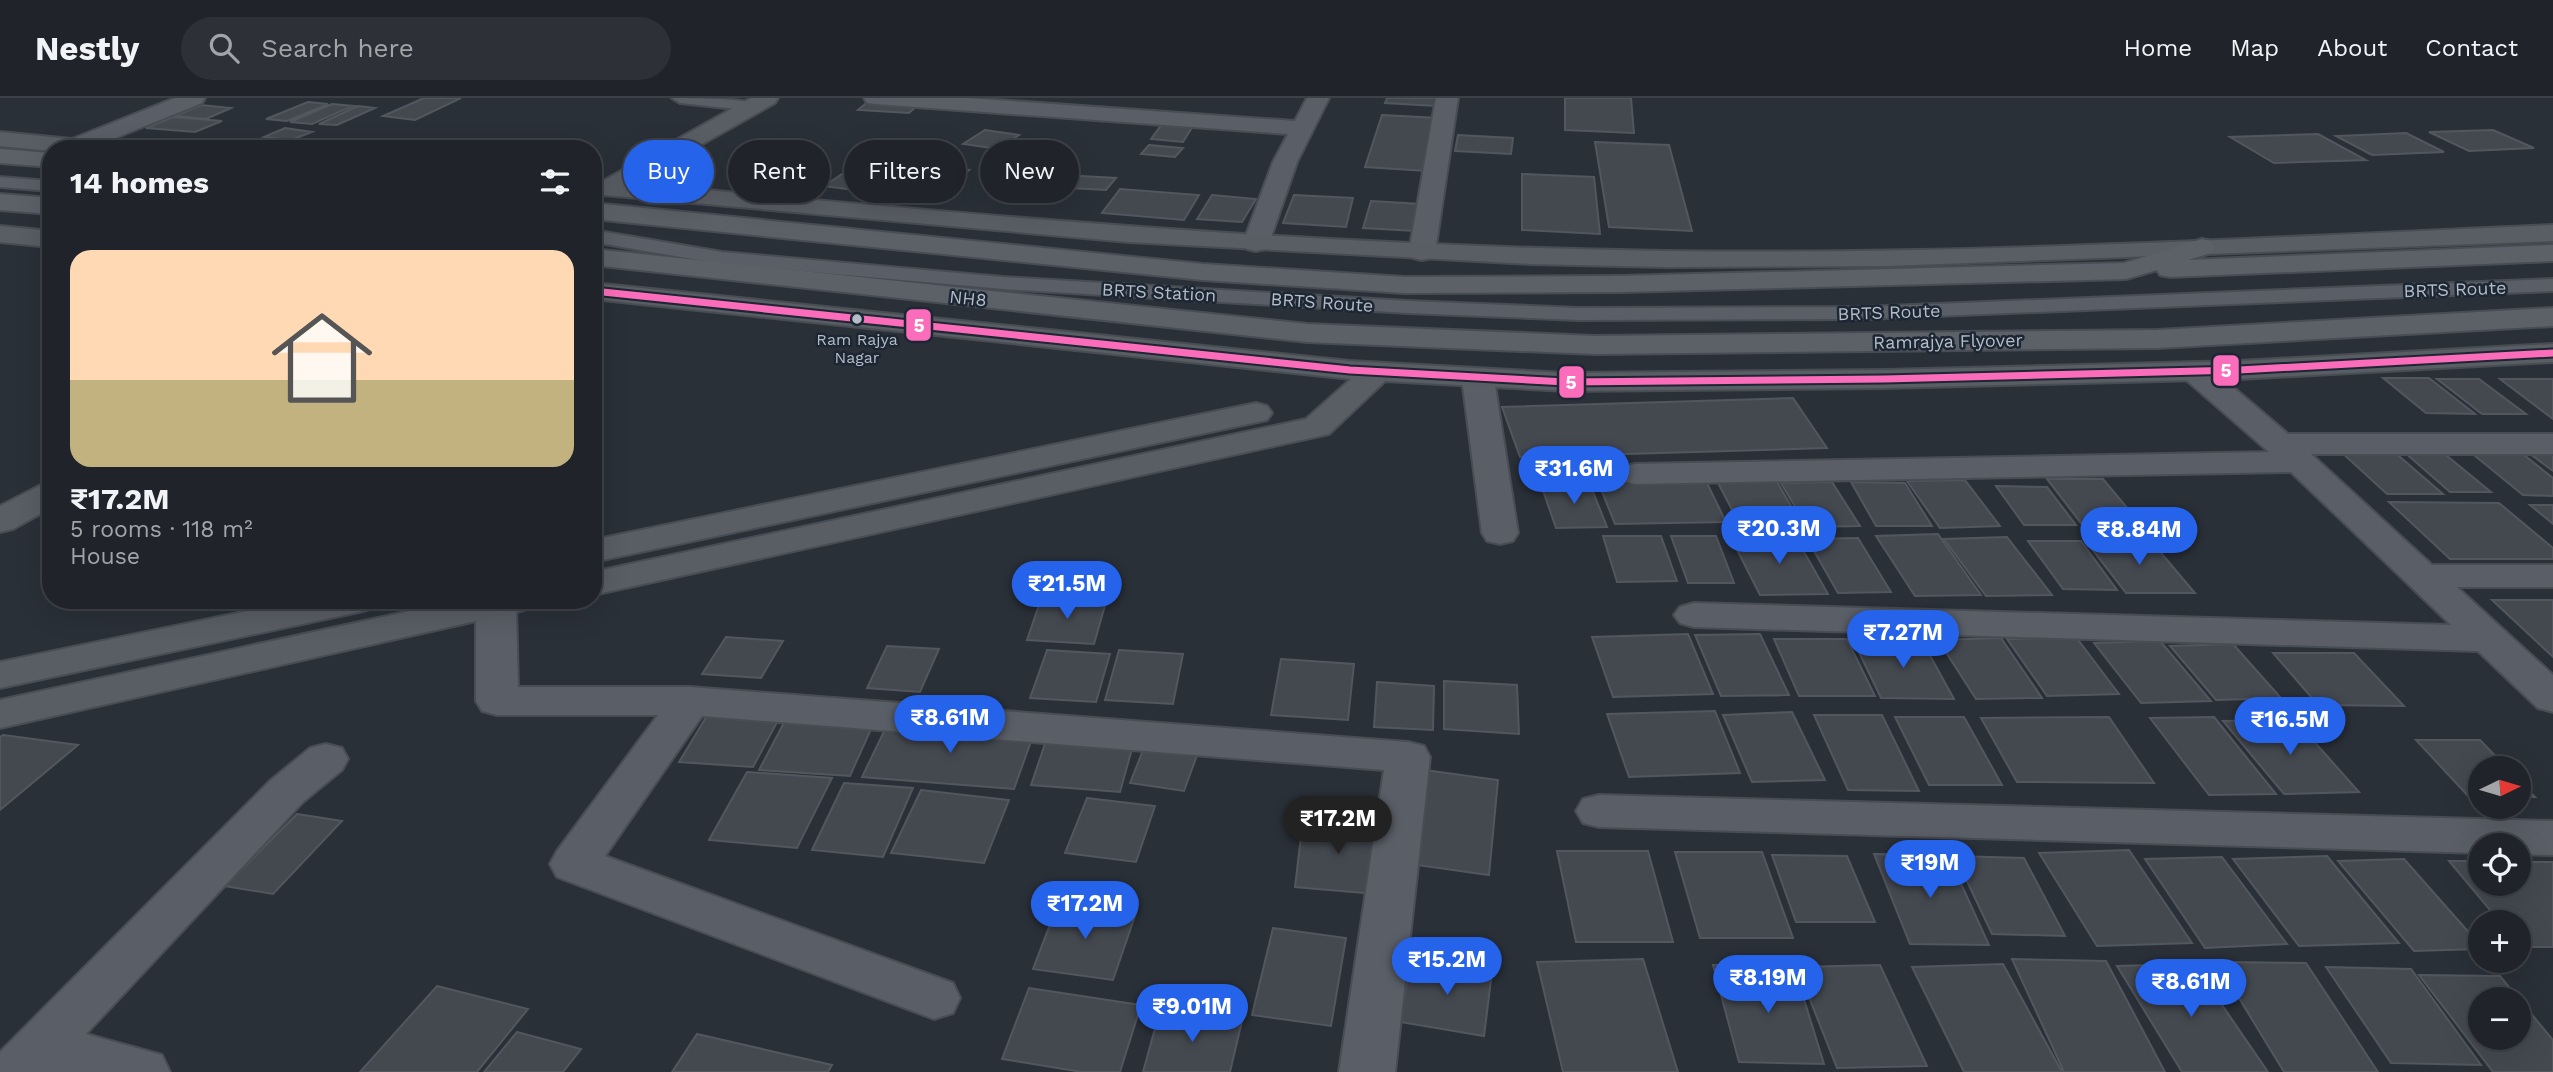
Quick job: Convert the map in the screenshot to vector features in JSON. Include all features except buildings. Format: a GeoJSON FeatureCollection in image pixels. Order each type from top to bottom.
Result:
{"type":"FeatureCollection","features":[{"type":"Feature","properties":{"kind":"main road"},"geometry":{"type":"LineString","coordinates":[[0,156],[42,159]]}},
{"type":"Feature","properties":{"kind":"main road"},"geometry":{"type":"LineString","coordinates":[[0,202],[42,205]]}},
{"type":"Feature","properties":{"kind":"main road"},"geometry":{"type":"LineString","coordinates":[[602,212],[1203,272],[1405,285],[1634,284],[2126,271],[2553,253]]}},
{"type":"Feature","properties":{"kind":"main road"},"geometry":{"type":"LineString","coordinates":[[2126,271],[2202,247]]}},
{"type":"Feature","properties":{"kind":"main road","name":"NH8"},"geometry":{"type":"LineString","coordinates":[[602,258],[1343,334]]}},
{"type":"Feature","properties":{"kind":"main road","name":"Ramrajya Flyover"},"geometry":{"type":"LineString","coordinates":[[1343,334],[1636,345],[2158,339],[2553,317]]}},
{"type":"Feature","properties":{"kind":"street"},"geometry":{"type":"LineString","coordinates":[[90,140],[194,98]]}},
{"type":"Feature","properties":{"kind":"street"},"geometry":{"type":"LineString","coordinates":[[875,98],[1304,128]]}},
{"type":"Feature","properties":{"kind":"street"},"geometry":{"type":"LineString","coordinates":[[1256,243],[1285,162],[1318,98]]}},
{"type":"Feature","properties":{"kind":"street"},"geometry":{"type":"LineString","coordinates":[[1422,252],[1447,98]]}},
{"type":"Feature","properties":{"kind":"street"},"geometry":{"type":"LineString","coordinates":[[602,188],[761,102]]}},
{"type":"Feature","properties":{"kind":"street"},"geometry":{"type":"LineString","coordinates":[[0,139],[42,143]]}},
{"type":"Feature","properties":{"kind":"street"},"geometry":{"type":"LineString","coordinates":[[602,190],[1118,235],[1422,252],[1667,259],[1888,257],[2553,233]]}},
{"type":"Feature","properties":{"kind":"street"},"geometry":{"type":"LineString","coordinates":[[0,234],[42,238]]}},
{"type":"Feature","properties":{"kind":"street"},"geometry":{"type":"LineString","coordinates":[[602,292],[1378,371],[1566,382],[2195,371],[2553,353]]}},
{"type":"Feature","properties":{"kind":"street"},"geometry":{"type":"LineString","coordinates":[[1343,334],[1378,371]]}},
{"type":"Feature","properties":{"kind":"street"},"geometry":{"type":"LineString","coordinates":[[602,582],[1317,428],[1378,371]]}},
{"type":"Feature","properties":{"kind":"street"},"geometry":{"type":"LineString","coordinates":[[2195,371],[2290,453],[2553,698]]}},
{"type":"Feature","properties":{"kind":"street"},"geometry":{"type":"LineString","coordinates":[[1483,379],[1500,533]]}},
{"type":"Feature","properties":{"kind":"street"},"geometry":{"type":"LineString","coordinates":[[602,549],[1286,407],[1345,402]]}},
{"type":"Feature","properties":{"kind":"street"},"geometry":{"type":"LineString","coordinates":[[1635,474],[2553,444]]}},
{"type":"Feature","properties":{"kind":"street"},"geometry":{"type":"LineString","coordinates":[[0,521],[42,498]]}},
{"type":"Feature","properties":{"kind":"street"},"geometry":{"type":"LineString","coordinates":[[2421,576],[2553,576]]}},
{"type":"Feature","properties":{"kind":"street"},"geometry":{"type":"LineString","coordinates":[[0,675],[316,609]]}},
{"type":"Feature","properties":{"kind":"street"},"geometry":{"type":"LineString","coordinates":[[0,714],[474,609]]}},
{"type":"Feature","properties":{"kind":"street"},"geometry":{"type":"LineString","coordinates":[[505,609],[497,701],[690,701],[1408,757],[1367,1072]]}},
{"type":"Feature","properties":{"kind":"street"},"geometry":{"type":"LineString","coordinates":[[1694,615],[2489,639]]}},
{"type":"Feature","properties":{"kind":"street"},"geometry":{"type":"LineString","coordinates":[[690,701],[574,864],[934,998]]}},
{"type":"Feature","properties":{"kind":"street"},"geometry":{"type":"LineString","coordinates":[[29,1059],[288,791],[326,758]]}},
{"type":"Feature","properties":{"kind":"street"},"geometry":{"type":"LineString","coordinates":[[1599,811],[2553,838]]}},
{"type":"Feature","properties":{"kind":"street"},"geometry":{"type":"LineString","coordinates":[[29,1059],[142,1072]]}},
{"type":"Feature","properties":{"kind":"lane"},"geometry":{"type":"LineString","coordinates":[[680,98],[761,102]]}},
{"type":"Feature","properties":{"kind":"lane"},"geometry":{"type":"LineString","coordinates":[[0,182],[42,185]]}},
{"type":"Feature","properties":{"kind":"lane","name":"BRTS Station"},"geometry":{"type":"LineString","coordinates":[[602,238],[722,258],[1003,283],[1225,296]]}},
{"type":"Feature","properties":{"kind":"lane","name":"BRTS Route"},"geometry":{"type":"LineString","coordinates":[[1225,296],[1580,314],[1864,313],[2553,285]]}},
{"type":"Feature","properties":{"kind":"transit line","name":"5"},"geometry":{"type":"LineString","coordinates":[[602,292],[1350,370],[1566,382],[1884,379],[2239,370],[2553,353]]}},
{"type":"Feature","properties":{"kind":"place","name":"Ram Rajya Nagar"},"geometry":{"type":"Point","coordinates":[857,319]}}]}
